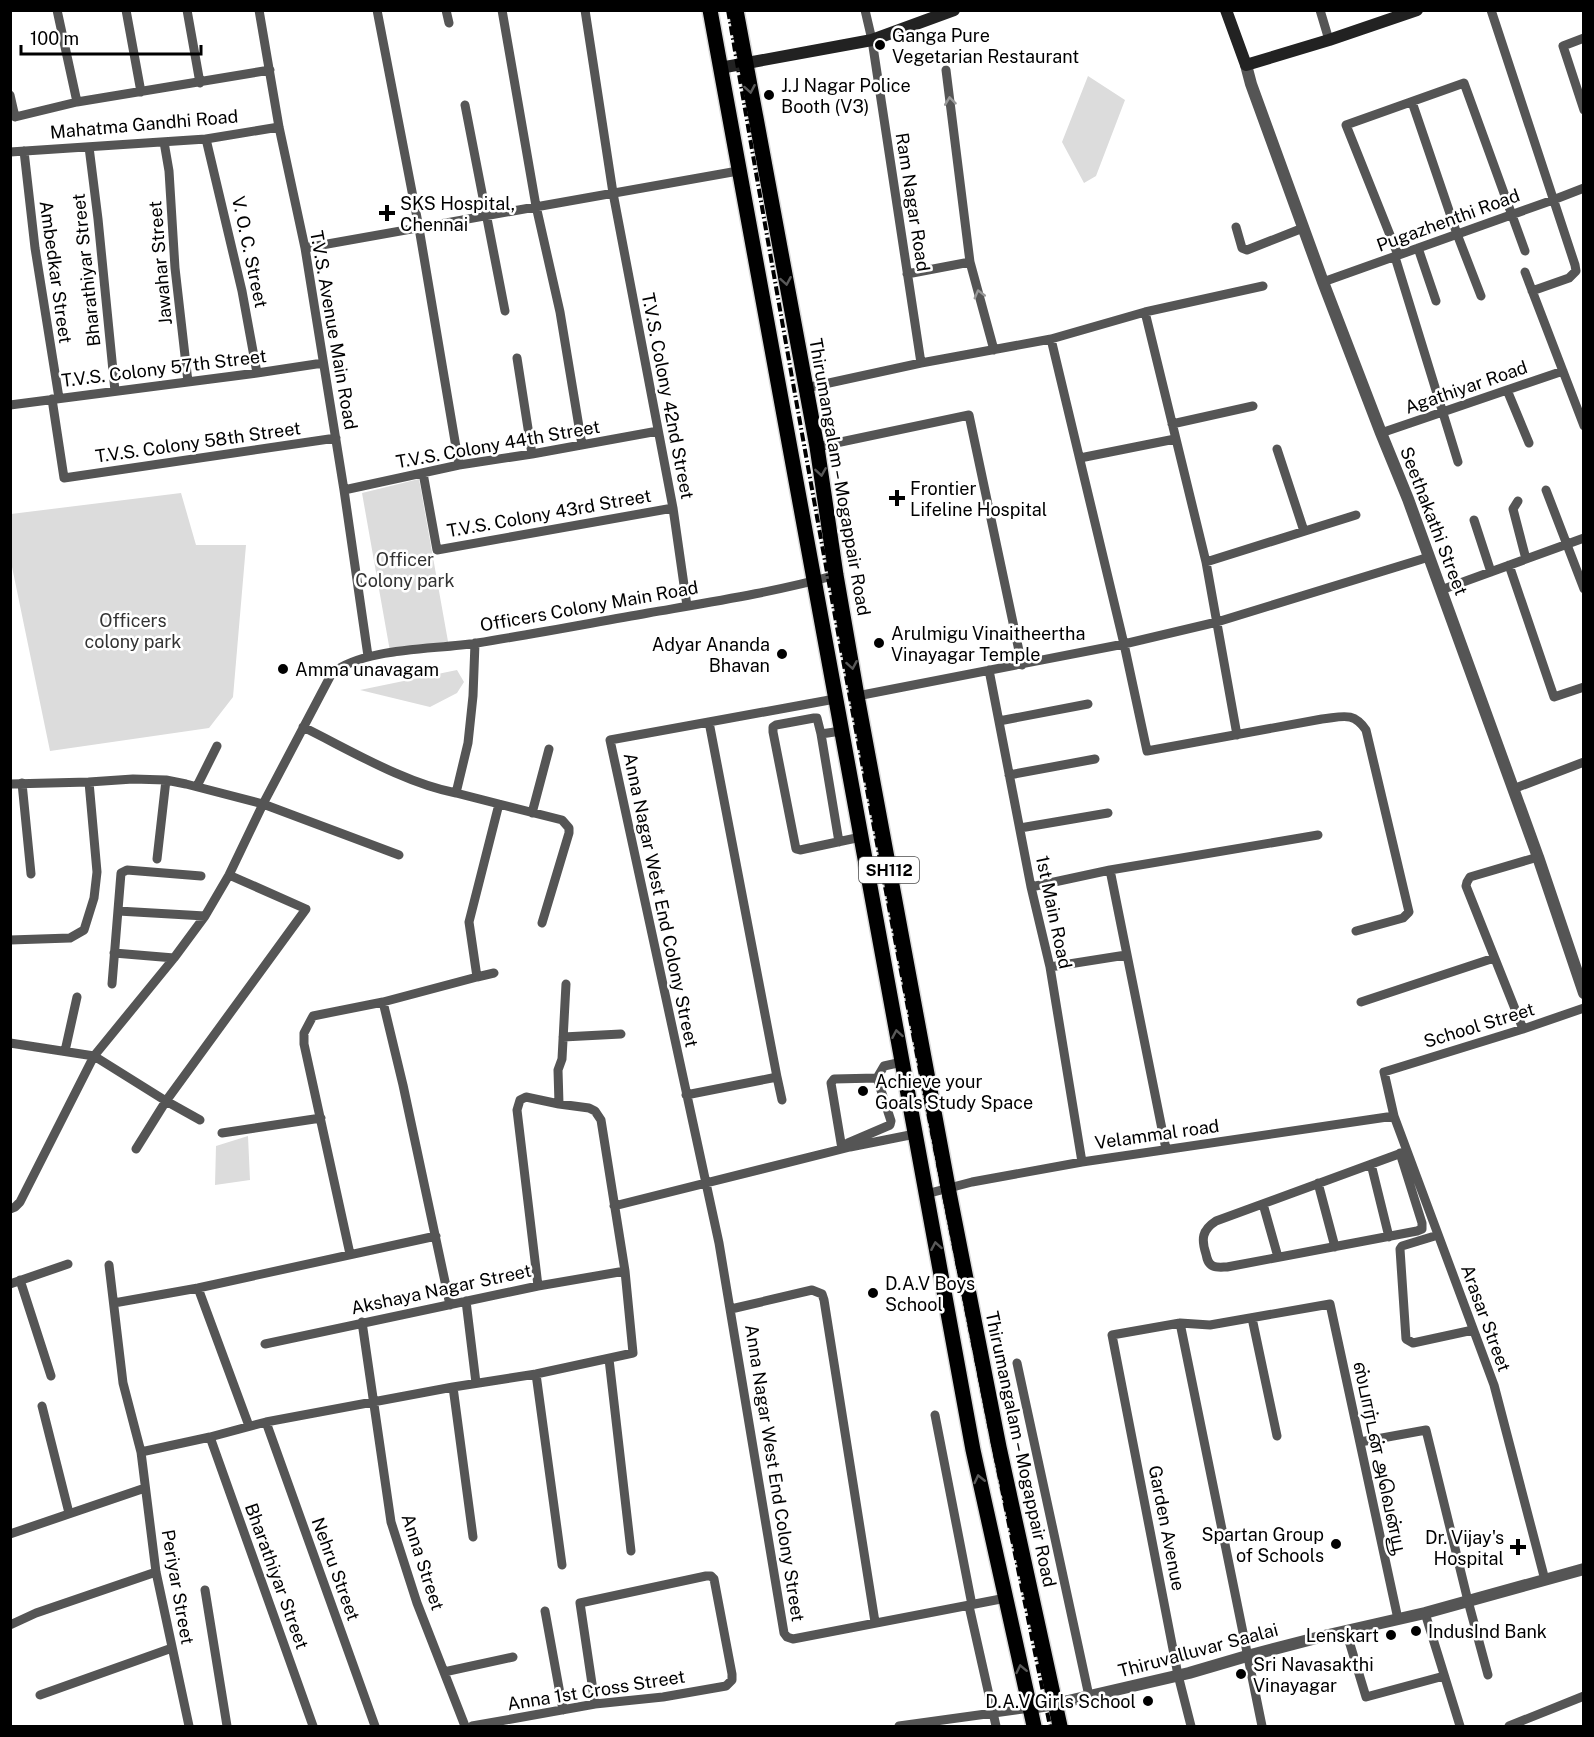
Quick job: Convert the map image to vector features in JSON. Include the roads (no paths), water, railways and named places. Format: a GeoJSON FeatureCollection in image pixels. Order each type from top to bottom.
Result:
{"type":"FeatureCollection","features":[{"type":"Feature","properties":{"kind":"main road","name":"SH112"},"geometry":{"type":"LineString","coordinates":[[710,10],[973,1450],[1034,1726]]}},
{"type":"Feature","properties":{"kind":"main road","name":"Thirumangalam – Mogappair Road"},"geometry":{"type":"LineString","coordinates":[[736,10],[817,447],[857,696],[948,1187],[999,1447],[1060,1726]]}},
{"type":"Feature","properties":{"kind":"main road"},"geometry":{"type":"LineString","coordinates":[[720,68],[872,39],[927,16],[954,10]]}},
{"type":"Feature","properties":{"kind":"main road"},"geometry":{"type":"LineString","coordinates":[[1226,10],[1246,65],[1417,10]]}},
{"type":"Feature","properties":{"kind":"street"},"geometry":{"type":"LineString","coordinates":[[57,10],[77,102]]}},
{"type":"Feature","properties":{"kind":"street"},"geometry":{"type":"LineString","coordinates":[[126,10],[141,92]]}},
{"type":"Feature","properties":{"kind":"street"},"geometry":{"type":"LineString","coordinates":[[187,10],[200,83]]}},
{"type":"Feature","properties":{"kind":"street","name":"T.V.S. Avenue Main Road"},"geometry":{"type":"LineString","coordinates":[[260,10],[279,127],[305,248],[368,656]]}},
{"type":"Feature","properties":{"kind":"street"},"geometry":{"type":"LineString","coordinates":[[377,10],[419,228],[459,465]]}},
{"type":"Feature","properties":{"kind":"street"},"geometry":{"type":"LineString","coordinates":[[446,10],[449,23]]}},
{"type":"Feature","properties":{"kind":"street"},"geometry":{"type":"LineString","coordinates":[[502,10],[536,206],[560,312],[582,445]]}},
{"type":"Feature","properties":{"kind":"street","name":"T.V.S. Colony 42nd Street"},"geometry":{"type":"LineString","coordinates":[[585,10],[613,193],[673,508],[687,606]]}},
{"type":"Feature","properties":{"kind":"street","name":"Ram Nagar Road"},"geometry":{"type":"LineString","coordinates":[[865,10],[872,39],[921,363]]}},
{"type":"Feature","properties":{"kind":"street"},"geometry":{"type":"LineString","coordinates":[[1320,10],[1329,40]]}},
{"type":"Feature","properties":{"kind":"street"},"geometry":{"type":"LineString","coordinates":[[1491,10],[1576,271],[1569,278],[1533,291]]}},
{"type":"Feature","properties":{"kind":"street"},"geometry":{"type":"LineString","coordinates":[[1584,38],[1563,46],[1584,110]]}},
{"type":"Feature","properties":{"kind":"street","name":"Seethakathi Street"},"geometry":{"type":"LineString","coordinates":[[1246,65],[1323,282],[1408,499],[1538,857],[1584,993]]}},
{"type":"Feature","properties":{"kind":"street"},"geometry":{"type":"LineString","coordinates":[[10,94],[15,117],[77,102],[270,70]]}},
{"type":"Feature","properties":{"kind":"street"},"geometry":{"type":"LineString","coordinates":[[946,70],[970,262],[994,350]]}},
{"type":"Feature","properties":{"kind":"street"},"geometry":{"type":"LineString","coordinates":[[1458,462],[1396,256],[1346,125],[1464,83],[1525,251]]}},
{"type":"Feature","properties":{"kind":"street"},"geometry":{"type":"LineString","coordinates":[[1412,102],[1457,234],[1481,296]]}},
{"type":"Feature","properties":{"kind":"street"},"geometry":{"type":"LineString","coordinates":[[465,105],[505,311]]}},
{"type":"Feature","properties":{"kind":"street","name":"Mahatma Gandhi Road"},"geometry":{"type":"LineString","coordinates":[[10,152],[206,139],[279,127]]}},
{"type":"Feature","properties":{"kind":"street","name":"V. O. C. Street"},"geometry":{"type":"LineString","coordinates":[[206,139],[242,291],[257,373]]}},
{"type":"Feature","properties":{"kind":"street","name":"Jawahar Street"},"geometry":{"type":"LineString","coordinates":[[164,142],[169,171],[175,268],[188,382]]}},
{"type":"Feature","properties":{"kind":"street","name":"Bharathiyar Street"},"geometry":{"type":"LineString","coordinates":[[89,147],[115,391]]}},
{"type":"Feature","properties":{"kind":"street","name":"Ambedkar Street"},"geometry":{"type":"LineString","coordinates":[[24,151],[64,478]]}},
{"type":"Feature","properties":{"kind":"street"},"geometry":{"type":"LineString","coordinates":[[305,248],[738,171]]}},
{"type":"Feature","properties":{"kind":"street","name":"Pugazhenthi Road"},"geometry":{"type":"LineString","coordinates":[[1323,282],[1584,188]]}},
{"type":"Feature","properties":{"kind":"street"},"geometry":{"type":"LineString","coordinates":[[1236,227],[1242,248],[1247,250],[1303,228]]}},
{"type":"Feature","properties":{"kind":"street"},"geometry":{"type":"LineString","coordinates":[[1418,248],[1436,301]]}},
{"type":"Feature","properties":{"kind":"street"},"geometry":{"type":"LineString","coordinates":[[907,274],[970,262]]}},
{"type":"Feature","properties":{"kind":"street"},"geometry":{"type":"LineString","coordinates":[[1526,272],[1584,426]]}},
{"type":"Feature","properties":{"kind":"street"},"geometry":{"type":"LineString","coordinates":[[806,388],[921,363],[1051,339],[1144,312],[1263,286]]}},
{"type":"Feature","properties":{"kind":"street"},"geometry":{"type":"LineString","coordinates":[[1144,312],[1206,562],[1237,735]]}},
{"type":"Feature","properties":{"kind":"street"},"geometry":{"type":"LineString","coordinates":[[1051,339],[1124,644],[1147,751],[1322,719],[1348,716],[1356,719],[1366,730],[1409,912],[1403,918],[1356,931]]}},
{"type":"Feature","properties":{"kind":"street"},"geometry":{"type":"LineString","coordinates":[[517,358],[532,453]]}},
{"type":"Feature","properties":{"kind":"street","name":"T.V.S. Colony 57th Street"},"geometry":{"type":"LineString","coordinates":[[10,405],[322,363]]}},
{"type":"Feature","properties":{"kind":"street","name":"Agathiyar Road"},"geometry":{"type":"LineString","coordinates":[[1381,433],[1563,371]]}},
{"type":"Feature","properties":{"kind":"street"},"geometry":{"type":"LineString","coordinates":[[1507,390],[1529,443]]}},
{"type":"Feature","properties":{"kind":"street"},"geometry":{"type":"LineString","coordinates":[[1172,424],[1253,406]]}},
{"type":"Feature","properties":{"kind":"street"},"geometry":{"type":"LineString","coordinates":[[817,447],[969,415],[1022,665]]}},
{"type":"Feature","properties":{"kind":"street","name":"T.V.S. Colony 44th Street"},"geometry":{"type":"LineString","coordinates":[[344,490],[459,465],[658,431]]}},
{"type":"Feature","properties":{"kind":"street","name":"T.V.S. Colony 58th Street"},"geometry":{"type":"LineString","coordinates":[[64,478],[336,438]]}},
{"type":"Feature","properties":{"kind":"street"},"geometry":{"type":"LineString","coordinates":[[1080,459],[1175,439]]}},
{"type":"Feature","properties":{"kind":"street"},"geometry":{"type":"LineString","coordinates":[[1277,449],[1304,531]]}},
{"type":"Feature","properties":{"kind":"street","name":"T.V.S. Colony 43rd Street"},"geometry":{"type":"LineString","coordinates":[[423,473],[437,550],[673,508]]}},
{"type":"Feature","properties":{"kind":"street"},"geometry":{"type":"LineString","coordinates":[[1546,490],[1584,589]]}},
{"type":"Feature","properties":{"kind":"street"},"geometry":{"type":"LineString","coordinates":[[1518,501],[1513,509],[1526,559]]}},
{"type":"Feature","properties":{"kind":"street"},"geometry":{"type":"LineString","coordinates":[[1206,562],[1356,515]]}},
{"type":"Feature","properties":{"kind":"street"},"geometry":{"type":"LineString","coordinates":[[1474,520],[1491,572]]}},
{"type":"Feature","properties":{"kind":"street"},"geometry":{"type":"LineString","coordinates":[[1441,590],[1584,538]]}},
{"type":"Feature","properties":{"kind":"street"},"geometry":{"type":"LineString","coordinates":[[857,696],[1022,665],[1217,622],[1429,557]]}},
{"type":"Feature","properties":{"kind":"street"},"geometry":{"type":"LineString","coordinates":[[1509,565],[1554,697],[1584,687]]}},
{"type":"Feature","properties":{"kind":"street","name":"Officers Colony Main Road"},"geometry":{"type":"LineString","coordinates":[[10,1209],[20,1202],[94,1056],[174,958],[205,916],[229,875],[263,804],[332,673],[342,665],[368,656],[475,643],[687,606],[836,575]]}},
{"type":"Feature","properties":{"kind":"street"},"geometry":{"type":"LineString","coordinates":[[456,793],[468,743],[475,643]]}},
{"type":"Feature","properties":{"kind":"street","name":"1st Main Road"},"geometry":{"type":"LineString","coordinates":[[989,670],[1031,887],[1050,967],[1082,1162]]}},
{"type":"Feature","properties":{"kind":"street","name":"Anna Nagar West End Colony Street"},"geometry":{"type":"LineString","coordinates":[[835,699],[610,741],[719,1243],[784,1634],[793,1639],[1006,1598]]}},
{"type":"Feature","properties":{"kind":"street"},"geometry":{"type":"LineString","coordinates":[[999,721],[1088,704]]}},
{"type":"Feature","properties":{"kind":"street"},"geometry":{"type":"LineString","coordinates":[[839,842],[819,720],[814,718],[776,725],[773,727],[773,732],[796,849],[800,850],[839,842],[861,837]]}},
{"type":"Feature","properties":{"kind":"street"},"geometry":{"type":"LineString","coordinates":[[709,722],[782,1100]]}},
{"type":"Feature","properties":{"kind":"street"},"geometry":{"type":"LineString","coordinates":[[303,727],[403,776],[439,790],[562,820],[569,828],[569,833],[542,923]]}},
{"type":"Feature","properties":{"kind":"street"},"geometry":{"type":"LineString","coordinates":[[821,734],[841,731]]}},
{"type":"Feature","properties":{"kind":"street"},"geometry":{"type":"LineString","coordinates":[[197,786],[217,746]]}},
{"type":"Feature","properties":{"kind":"street"},"geometry":{"type":"LineString","coordinates":[[532,813],[549,749]]}},
{"type":"Feature","properties":{"kind":"street"},"geometry":{"type":"LineString","coordinates":[[1010,775],[1095,759]]}},
{"type":"Feature","properties":{"kind":"street"},"geometry":{"type":"LineString","coordinates":[[1513,789],[1584,762]]}},
{"type":"Feature","properties":{"kind":"street"},"geometry":{"type":"LineString","coordinates":[[10,784],[133,779],[166,780],[263,804],[399,855]]}},
{"type":"Feature","properties":{"kind":"street"},"geometry":{"type":"LineString","coordinates":[[157,859],[166,780]]}},
{"type":"Feature","properties":{"kind":"street"},"geometry":{"type":"LineString","coordinates":[[10,940],[70,938],[84,930],[94,898],[97,872],[88,782]]}},
{"type":"Feature","properties":{"kind":"street"},"geometry":{"type":"LineString","coordinates":[[22,783],[31,874]]}},
{"type":"Feature","properties":{"kind":"street"},"geometry":{"type":"LineString","coordinates":[[477,977],[469,922],[499,804]]}},
{"type":"Feature","properties":{"kind":"street"},"geometry":{"type":"LineString","coordinates":[[1020,828],[1108,813]]}},
{"type":"Feature","properties":{"kind":"street"},"geometry":{"type":"LineString","coordinates":[[1031,887],[1110,870],[1318,835]]}},
{"type":"Feature","properties":{"kind":"street"},"geometry":{"type":"LineString","coordinates":[[1523,1029],[1466,886],[1470,877],[1538,857]]}},
{"type":"Feature","properties":{"kind":"street"},"geometry":{"type":"LineString","coordinates":[[1110,870],[1166,1149]]}},
{"type":"Feature","properties":{"kind":"street"},"geometry":{"type":"LineString","coordinates":[[112,984],[120,877],[123,871],[201,876]]}},
{"type":"Feature","properties":{"kind":"street"},"geometry":{"type":"LineString","coordinates":[[136,1149],[166,1101],[306,909],[229,875]]}},
{"type":"Feature","properties":{"kind":"street"},"geometry":{"type":"LineString","coordinates":[[118,911],[205,916]]}},
{"type":"Feature","properties":{"kind":"street"},"geometry":{"type":"LineString","coordinates":[[114,953],[174,958]]}},
{"type":"Feature","properties":{"kind":"street"},"geometry":{"type":"LineString","coordinates":[[1050,967],[1126,955]]}},
{"type":"Feature","properties":{"kind":"street"},"geometry":{"type":"LineString","coordinates":[[1361,1002],[1494,958]]}},
{"type":"Feature","properties":{"kind":"street"},"geometry":{"type":"LineString","coordinates":[[350,1254],[304,1044],[307,1025],[313,1016],[383,1002],[494,973]]}},
{"type":"Feature","properties":{"kind":"street"},"geometry":{"type":"LineString","coordinates":[[559,1104],[558,1070],[562,1059],[566,984]]}},
{"type":"Feature","properties":{"kind":"street"},"geometry":{"type":"LineString","coordinates":[[65,1051],[77,997]]}},
{"type":"Feature","properties":{"kind":"street"},"geometry":{"type":"LineString","coordinates":[[383,1002],[450,1305]]}},
{"type":"Feature","properties":{"kind":"street","name":"School Street"},"geometry":{"type":"LineString","coordinates":[[1384,1072],[1584,1008]]}},
{"type":"Feature","properties":{"kind":"street"},"geometry":{"type":"LineString","coordinates":[[563,1037],[621,1034]]}},
{"type":"Feature","properties":{"kind":"street"},"geometry":{"type":"LineString","coordinates":[[10,1042],[94,1056],[200,1120]]}},
{"type":"Feature","properties":{"kind":"street"},"geometry":{"type":"LineString","coordinates":[[877,1077],[884,1066],[902,1062]]}},
{"type":"Feature","properties":{"kind":"street","name":"Arasar Street"},"geometry":{"type":"LineString","coordinates":[[1384,1072],[1403,1152],[1438,1235],[1494,1386],[1545,1580]]}},
{"type":"Feature","properties":{"kind":"street"},"geometry":{"type":"LineString","coordinates":[[686,1095],[777,1077]]}},
{"type":"Feature","properties":{"kind":"street"},"geometry":{"type":"LineString","coordinates":[[841,1147],[831,1083],[834,1079],[877,1077]]}},
{"type":"Feature","properties":{"kind":"street"},"geometry":{"type":"LineString","coordinates":[[841,1147],[890,1125],[891,1121],[877,1077]]}},
{"type":"Feature","properties":{"kind":"street"},"geometry":{"type":"LineString","coordinates":[[141,1452],[266,1422],[536,1374],[633,1353],[625,1271],[601,1120],[595,1111],[589,1108],[526,1097],[520,1100],[517,1110],[538,1286]]}},
{"type":"Feature","properties":{"kind":"street","name":"Velammal road"},"geometry":{"type":"LineString","coordinates":[[926,1194],[948,1187],[1082,1162],[1394,1116]]}},
{"type":"Feature","properties":{"kind":"street"},"geometry":{"type":"LineString","coordinates":[[222,1133],[321,1118]]}},
{"type":"Feature","properties":{"kind":"street"},"geometry":{"type":"LineString","coordinates":[[614,1206],[841,1147],[915,1134]]}},
{"type":"Feature","properties":{"kind":"street"},"geometry":{"type":"LineString","coordinates":[[1403,1152],[1422,1223],[1422,1228],[1418,1231],[1227,1267],[1215,1268],[1209,1263],[1203,1246],[1203,1234],[1208,1226],[1216,1221],[1403,1152]]}},
{"type":"Feature","properties":{"kind":"street"},"geometry":{"type":"LineString","coordinates":[[1371,1164],[1389,1237]]}},
{"type":"Feature","properties":{"kind":"street"},"geometry":{"type":"LineString","coordinates":[[1318,1183],[1335,1247]]}},
{"type":"Feature","properties":{"kind":"street"},"geometry":{"type":"LineString","coordinates":[[1263,1204],[1278,1257]]}},
{"type":"Feature","properties":{"kind":"street"},"geometry":{"type":"LineString","coordinates":[[1438,1235],[1402,1246],[1400,1250],[1406,1339],[1413,1343],[1473,1330]]}},
{"type":"Feature","properties":{"kind":"street"},"geometry":{"type":"LineString","coordinates":[[114,1303],[198,1288],[436,1236]]}},
{"type":"Feature","properties":{"kind":"street"},"geometry":{"type":"LineString","coordinates":[[10,1284],[68,1264]]}},
{"type":"Feature","properties":{"kind":"street","name":"Periyar Street"},"geometry":{"type":"LineString","coordinates":[[109,1265],[123,1383],[141,1452],[156,1572],[189,1726]]}},
{"type":"Feature","properties":{"kind":"street","name":"Akshaya Nagar Street"},"geometry":{"type":"LineString","coordinates":[[265,1344],[538,1286],[625,1271]]}},
{"type":"Feature","properties":{"kind":"street"},"geometry":{"type":"LineString","coordinates":[[20,1280],[51,1376]]}},
{"type":"Feature","properties":{"kind":"street"},"geometry":{"type":"LineString","coordinates":[[198,1288],[249,1426]]}},
{"type":"Feature","properties":{"kind":"street"},"geometry":{"type":"LineString","coordinates":[[731,1309],[812,1290],[822,1294],[875,1622]]}},
{"type":"Feature","properties":{"kind":"street"},"geometry":{"type":"LineString","coordinates":[[466,1301],[476,1383]]}},
{"type":"Feature","properties":{"kind":"street","name":"ஸ்பார்டன் அவென்யூ"},"geometry":{"type":"LineString","coordinates":[[1252,1318],[1330,1304],[1398,1619]]}},
{"type":"Feature","properties":{"kind":"street"},"geometry":{"type":"LineString","coordinates":[[1262,1726],[1180,1323],[1210,1325],[1252,1318],[1277,1436]]}},
{"type":"Feature","properties":{"kind":"street","name":"Anna Street"},"geometry":{"type":"LineString","coordinates":[[363,1322],[391,1522],[417,1603],[465,1726]]}},
{"type":"Feature","properties":{"kind":"street","name":"Garden Avenue"},"geometry":{"type":"LineString","coordinates":[[1180,1323],[1113,1335],[1178,1676],[1191,1726]]}},
{"type":"Feature","properties":{"kind":"street"},"geometry":{"type":"LineString","coordinates":[[609,1359],[631,1551]]}},
{"type":"Feature","properties":{"kind":"street"},"geometry":{"type":"LineString","coordinates":[[1017,1363],[1089,1696]]}},
{"type":"Feature","properties":{"kind":"street"},"geometry":{"type":"LineString","coordinates":[[536,1374],[562,1565]]}},
{"type":"Feature","properties":{"kind":"street"},"geometry":{"type":"LineString","coordinates":[[453,1387],[473,1537]]}},
{"type":"Feature","properties":{"kind":"street"},"geometry":{"type":"LineString","coordinates":[[42,1406],[69,1513]]}},
{"type":"Feature","properties":{"kind":"street"},"geometry":{"type":"LineString","coordinates":[[935,1415],[970,1605],[996,1726]]}},
{"type":"Feature","properties":{"kind":"street","name":"Nehru Street"},"geometry":{"type":"LineString","coordinates":[[266,1422],[375,1726]]}},
{"type":"Feature","properties":{"kind":"street"},"geometry":{"type":"LineString","coordinates":[[1360,1442],[1426,1430],[1488,1675]]}},
{"type":"Feature","properties":{"kind":"street","name":"Bharathiyar Street"},"geometry":{"type":"LineString","coordinates":[[210,1437],[313,1726]]}},
{"type":"Feature","properties":{"kind":"street"},"geometry":{"type":"LineString","coordinates":[[10,1534],[145,1488]]}},
{"type":"Feature","properties":{"kind":"street","name":"Thiruvalluvar Saalai"},"geometry":{"type":"LineString","coordinates":[[1030,1708],[1178,1676],[1247,1656],[1425,1613],[1584,1569]]}},
{"type":"Feature","properties":{"kind":"street"},"geometry":{"type":"LineString","coordinates":[[10,1625],[36,1613],[156,1572]]}},
{"type":"Feature","properties":{"kind":"street","name":"Anna 1st Cross Street"},"geometry":{"type":"LineString","coordinates":[[472,1726],[596,1704],[663,1697],[726,1686],[732,1680],[732,1674],[716,1583],[711,1576],[580,1603],[596,1704]]}},
{"type":"Feature","properties":{"kind":"street"},"geometry":{"type":"LineString","coordinates":[[205,1590],[227,1726]]}},
{"type":"Feature","properties":{"kind":"street"},"geometry":{"type":"LineString","coordinates":[[545,1611],[563,1710]]}},
{"type":"Feature","properties":{"kind":"street"},"geometry":{"type":"LineString","coordinates":[[1425,1613],[1460,1726]]}},
{"type":"Feature","properties":{"kind":"street"},"geometry":{"type":"LineString","coordinates":[[1346,1631],[1365,1697],[1444,1676]]}},
{"type":"Feature","properties":{"kind":"street"},"geometry":{"type":"LineString","coordinates":[[40,1695],[172,1648]]}},
{"type":"Feature","properties":{"kind":"street"},"geometry":{"type":"LineString","coordinates":[[444,1672],[513,1657]]}},
{"type":"Feature","properties":{"kind":"street"},"geometry":{"type":"LineString","coordinates":[[1509,1726],[1584,1696]]}},
{"type":"Feature","properties":{"kind":"street"},"geometry":{"type":"LineString","coordinates":[[901,1726],[1030,1708]]}},
{"type":"Feature","properties":{"kind":"railway"},"geometry":{"type":"LineString","coordinates":[[728,10],[803,440],[882,870],[964,1298],[1050,1726]]}},
{"type":"Feature","properties":{"kind":"place","name":"Ganga Pure Vegetarian Restaurant"},"geometry":{"type":"Point","coordinates":[880,45]}},
{"type":"Feature","properties":{"kind":"place","name":"J.J Nagar Police Booth (V3)"},"geometry":{"type":"Point","coordinates":[769,95]}},
{"type":"Feature","properties":{"kind":"place","name":"SKS Hospital, Chennai"},"geometry":{"type":"Point","coordinates":[387,213]}},
{"type":"Feature","properties":{"kind":"place","name":"Frontier Lifeline Hospital"},"geometry":{"type":"Point","coordinates":[897,498]}},
{"type":"Feature","properties":{"kind":"place","name":"Arulmigu Vinaitheertha Vinayagar Temple"},"geometry":{"type":"Point","coordinates":[879,643]}},
{"type":"Feature","properties":{"kind":"place","name":"Adyar Ananda Bhavan"},"geometry":{"type":"Point","coordinates":[782,654]}},
{"type":"Feature","properties":{"kind":"place","name":"Amma unavagam"},"geometry":{"type":"Point","coordinates":[283,669]}},
{"type":"Feature","properties":{"kind":"place","name":"Achieve your Goals Study Space"},"geometry":{"type":"Point","coordinates":[863,1091]}},
{"type":"Feature","properties":{"kind":"place","name":"D.A.V Boys School"},"geometry":{"type":"Point","coordinates":[873,1293]}},
{"type":"Feature","properties":{"kind":"place","name":"Spartan Group of Schools"},"geometry":{"type":"Point","coordinates":[1336,1544]}},
{"type":"Feature","properties":{"kind":"place","name":"Dr. Vijay's Hospital"},"geometry":{"type":"Point","coordinates":[1518,1547]}},
{"type":"Feature","properties":{"kind":"place","name":"IndusInd Bank"},"geometry":{"type":"Point","coordinates":[1416,1631]}},
{"type":"Feature","properties":{"kind":"place","name":"Lenskart"},"geometry":{"type":"Point","coordinates":[1391,1635]}},
{"type":"Feature","properties":{"kind":"place","name":"Sri Navasakthi Vinayagar"},"geometry":{"type":"Point","coordinates":[1241,1674]}},
{"type":"Feature","properties":{"kind":"place","name":"D.A.V Girls School"},"geometry":{"type":"Point","coordinates":[1148,1701]}},
{"type":"Feature","properties":{"kind":"park label","name":"Officer Colony park"},"geometry":{"type":"Point","coordinates":[405,569]}},
{"type":"Feature","properties":{"kind":"park label","name":"Officers colony park"},"geometry":{"type":"Point","coordinates":[133,630]}}]}
